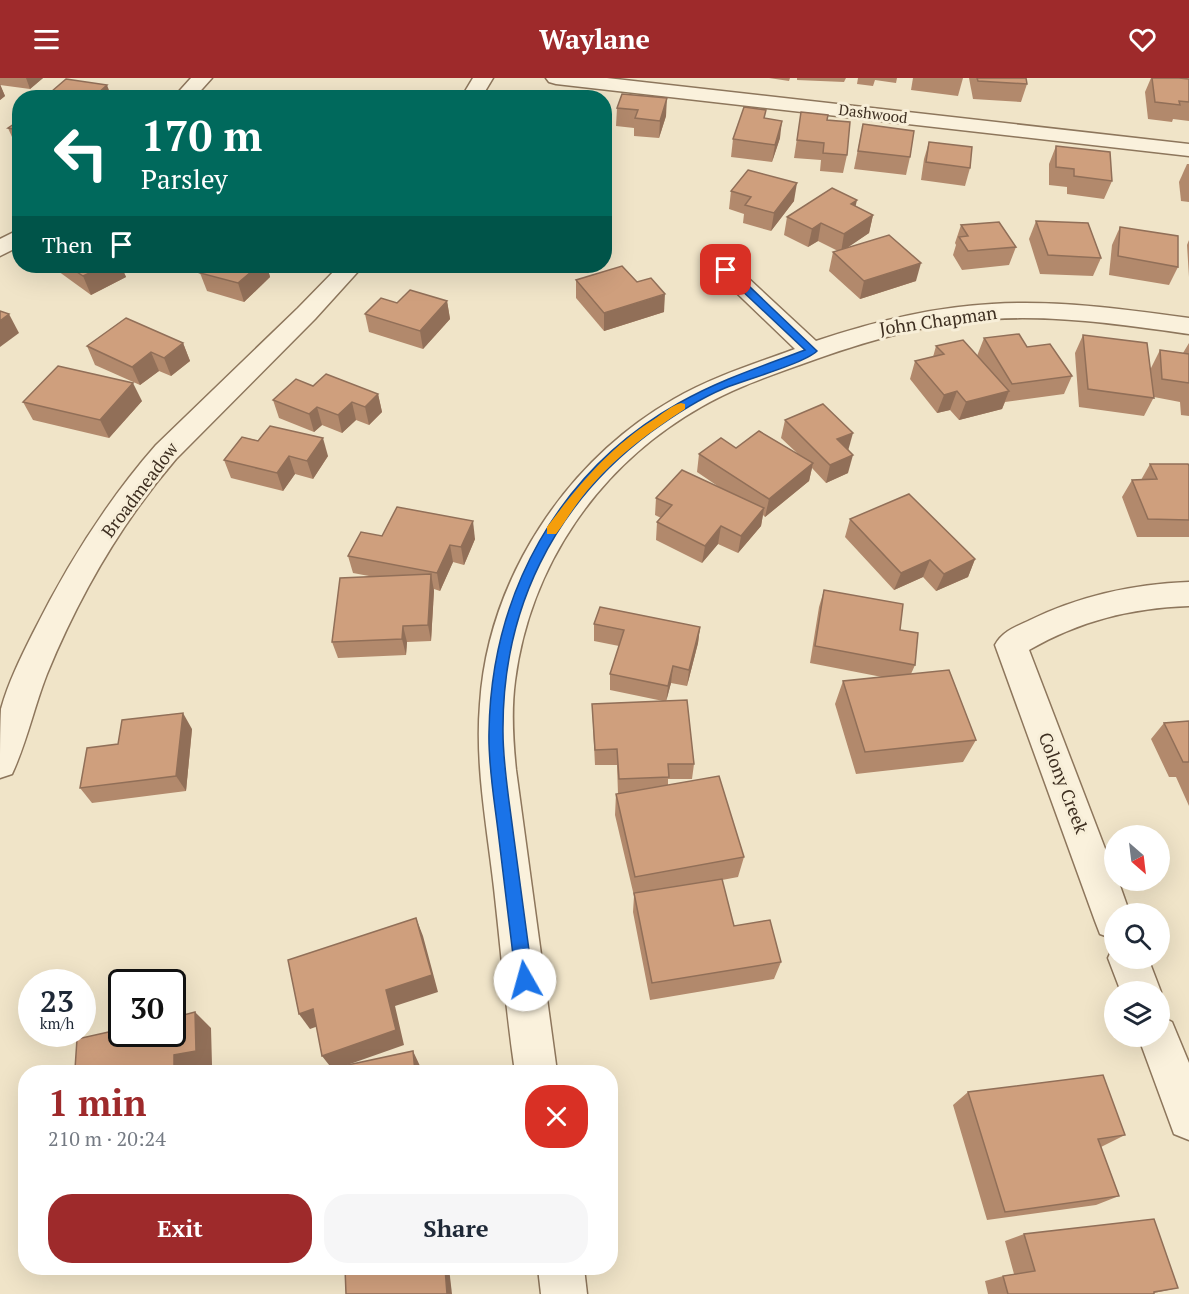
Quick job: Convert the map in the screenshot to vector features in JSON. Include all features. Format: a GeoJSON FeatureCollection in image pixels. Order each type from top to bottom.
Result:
{"type":"FeatureCollection","features":[{"type":"Feature","properties":{"kind":"street"},"geometry":{"type":"LineString","coordinates":[[191,90],[202,78]]}},
{"type":"Feature","properties":{"kind":"street","name":"Dashwood"},"geometry":{"type":"LineString","coordinates":[[556,78],[1189,150]]}},
{"type":"Feature","properties":{"kind":"street"},"geometry":{"type":"LineString","coordinates":[[726,270],[812,351]]}},
{"type":"Feature","properties":{"kind":"street","name":"Broadmeadow"},"geometry":{"type":"LineString","coordinates":[[0,763],[31,674],[70,591],[115,518],[164,454],[216,399],[345,273]]}},
{"type":"Feature","properties":{"kind":"street","name":"John Chapman"},"geometry":{"type":"LineString","coordinates":[[535,1065],[501,794],[496,733],[498,682],[507,635],[520,592],[539,552],[561,515],[587,483],[616,454],[648,428],[683,405],[720,387],[865,332],[906,322],[993,311],[1085,312],[1189,326]]}},
{"type":"Feature","properties":{"kind":"street","name":"Colony Creek"},"geometry":{"type":"LineString","coordinates":[[1107,903],[1011,645],[1040,627],[1095,605],[1158,594],[1189,594]]}},
{"type":"Feature","properties":{"kind":"street"},"geometry":{"type":"LineString","coordinates":[[1162,1047],[1189,1119]]}},
{"type":"Feature","properties":{"kind":"street"},"geometry":{"type":"LineString","coordinates":[[562,1275],[564,1294]]}},
{"type":"Feature","properties":{"kind":"building"},"geometry":{"type":"Polygon","coordinates":[[[977,78],[1026,78],[1027,84],[978,81],[977,78]]]}},
{"type":"Feature","properties":{"kind":"building"},"geometry":{"type":"Polygon","coordinates":[[[1152,78],[1189,79],[1189,102],[1179,101],[1180,105],[1155,102],[1152,78]]]}},
{"type":"Feature","properties":{"kind":"building"},"geometry":{"type":"Polygon","coordinates":[[[66,79],[107,85],[101,90],[53,90],[66,79]]]}},
{"type":"Feature","properties":{"kind":"building"},"geometry":{"type":"Polygon","coordinates":[[[622,94],[667,98],[660,121],[635,118],[638,110],[617,108],[622,94]]]}},
{"type":"Feature","properties":{"kind":"building"},"geometry":{"type":"Polygon","coordinates":[[[744,107],[766,110],[764,118],[782,121],[775,145],[733,139],[744,107]]]}},
{"type":"Feature","properties":{"kind":"building"},"geometry":{"type":"Polygon","coordinates":[[[801,112],[828,115],[827,120],[850,122],[847,155],[823,153],[824,143],[797,140],[801,112]]]}},
{"type":"Feature","properties":{"kind":"building"},"geometry":{"type":"Polygon","coordinates":[[[863,124],[914,131],[910,157],[858,151],[863,124]]]}},
{"type":"Feature","properties":{"kind":"building"},"geometry":{"type":"Polygon","coordinates":[[[929,142],[972,147],[970,168],[926,162],[929,142]]]}},
{"type":"Feature","properties":{"kind":"building"},"geometry":{"type":"Polygon","coordinates":[[[1056,146],[1110,152],[1112,181],[1074,176],[1074,169],[1056,167],[1056,146]]]}},
{"type":"Feature","properties":{"kind":"building"},"geometry":{"type":"Polygon","coordinates":[[[748,170],[797,183],[774,213],[745,205],[751,197],[731,191],[748,170]]]}},
{"type":"Feature","properties":{"kind":"building"},"geometry":{"type":"Polygon","coordinates":[[[832,188],[857,200],[851,204],[873,215],[844,234],[821,223],[812,229],[787,217],[832,188]]]}},
{"type":"Feature","properties":{"kind":"building"},"geometry":{"type":"Polygon","coordinates":[[[1036,221],[1088,223],[1101,258],[1048,255],[1036,221]]]}},
{"type":"Feature","properties":{"kind":"building"},"geometry":{"type":"Polygon","coordinates":[[[999,222],[1016,247],[968,251],[959,237],[968,236],[961,225],[999,222]]]}},
{"type":"Feature","properties":{"kind":"building"},"geometry":{"type":"Polygon","coordinates":[[[1120,227],[1178,236],[1178,267],[1118,256],[1120,227]]]}},
{"type":"Feature","properties":{"kind":"building"},"geometry":{"type":"Polygon","coordinates":[[[889,235],[921,263],[864,281],[833,252],[889,235]]]}},
{"type":"Feature","properties":{"kind":"building"},"geometry":{"type":"Polygon","coordinates":[[[622,266],[637,282],[651,278],[665,294],[604,313],[576,280],[599,273],[612,273],[612,269],[622,266]]]}},
{"type":"Feature","properties":{"kind":"building"},"geometry":{"type":"Polygon","coordinates":[[[200,273],[250,273],[238,283],[200,273]]]}},
{"type":"Feature","properties":{"kind":"building"},"geometry":{"type":"Polygon","coordinates":[[[410,290],[447,301],[420,331],[365,314],[381,298],[397,303],[410,290]]]}},
{"type":"Feature","properties":{"kind":"building"},"geometry":{"type":"Polygon","coordinates":[[[0,311],[9,314],[0,321],[0,311]]]}},
{"type":"Feature","properties":{"kind":"building"},"geometry":{"type":"Polygon","coordinates":[[[126,318],[183,343],[164,358],[151,352],[132,367],[87,346],[126,318]]]}},
{"type":"Feature","properties":{"kind":"building"},"geometry":{"type":"Polygon","coordinates":[[[1019,334],[1027,347],[1050,344],[1072,376],[1012,384],[984,338],[1019,334]]]}},
{"type":"Feature","properties":{"kind":"building"},"geometry":{"type":"Polygon","coordinates":[[[1083,335],[1147,343],[1154,398],[1088,389],[1083,335]]]}},
{"type":"Feature","properties":{"kind":"building"},"geometry":{"type":"Polygon","coordinates":[[[963,340],[1009,391],[966,402],[957,391],[944,395],[915,361],[944,354],[936,346],[963,340]]]}},
{"type":"Feature","properties":{"kind":"building"},"geometry":{"type":"Polygon","coordinates":[[[1160,350],[1189,354],[1189,383],[1162,379],[1160,350]]]}},
{"type":"Feature","properties":{"kind":"building"},"geometry":{"type":"Polygon","coordinates":[[[58,366],[133,383],[100,420],[23,402],[58,366]]]}},
{"type":"Feature","properties":{"kind":"building"},"geometry":{"type":"Polygon","coordinates":[[[326,374],[378,394],[365,407],[352,402],[338,415],[317,407],[309,414],[273,400],[296,379],[313,386],[326,374]]]}},
{"type":"Feature","properties":{"kind":"building"},"geometry":{"type":"Polygon","coordinates":[[[823,404],[853,433],[837,439],[853,455],[830,465],[785,420],[823,404]]]}},
{"type":"Feature","properties":{"kind":"building"},"geometry":{"type":"Polygon","coordinates":[[[270,426],[323,438],[307,461],[289,456],[277,473],[224,460],[242,437],[258,441],[270,426]]]}},
{"type":"Feature","properties":{"kind":"building"},"geometry":{"type":"Polygon","coordinates":[[[759,431],[813,463],[769,499],[699,454],[721,438],[736,448],[759,431]]]}},
{"type":"Feature","properties":{"kind":"building"},"geometry":{"type":"Polygon","coordinates":[[[1150,464],[1188,464],[1189,520],[1148,519],[1132,480],[1157,479],[1150,464]]]}},
{"type":"Feature","properties":{"kind":"building"},"geometry":{"type":"Polygon","coordinates":[[[682,470],[764,508],[741,536],[721,526],[705,546],[657,522],[672,505],[656,498],[682,470]]]}},
{"type":"Feature","properties":{"kind":"building"},"geometry":{"type":"Polygon","coordinates":[[[909,494],[975,559],[944,574],[930,560],[901,573],[850,519],[909,494]]]}},
{"type":"Feature","properties":{"kind":"building"},"geometry":{"type":"Polygon","coordinates":[[[397,507],[473,521],[461,547],[450,545],[437,573],[348,556],[361,532],[382,536],[397,507]]]}},
{"type":"Feature","properties":{"kind":"building"},"geometry":{"type":"Polygon","coordinates":[[[431,574],[428,625],[403,626],[402,639],[332,642],[340,578],[431,574]]]}},
{"type":"Feature","properties":{"kind":"building"},"geometry":{"type":"Polygon","coordinates":[[[824,590],[903,604],[900,630],[918,633],[915,665],[815,646],[824,590]]]}},
{"type":"Feature","properties":{"kind":"building"},"geometry":{"type":"Polygon","coordinates":[[[600,607],[700,627],[689,670],[673,666],[668,686],[610,674],[624,630],[594,624],[600,607]]]}},
{"type":"Feature","properties":{"kind":"building"},"geometry":{"type":"Polygon","coordinates":[[[949,670],[976,740],[865,752],[843,681],[949,670]]]}},
{"type":"Feature","properties":{"kind":"building"},"geometry":{"type":"Polygon","coordinates":[[[687,700],[694,764],[668,764],[669,777],[619,779],[617,749],[595,750],[592,704],[687,700]]]}},
{"type":"Feature","properties":{"kind":"building"},"geometry":{"type":"Polygon","coordinates":[[[183,713],[176,776],[80,788],[87,748],[118,744],[122,720],[183,713]]]}},
{"type":"Feature","properties":{"kind":"building"},"geometry":{"type":"Polygon","coordinates":[[[1189,721],[1189,762],[1183,762],[1164,723],[1189,721]]]}},
{"type":"Feature","properties":{"kind":"building"},"geometry":{"type":"Polygon","coordinates":[[[719,776],[744,857],[635,877],[616,794],[719,776]]]}},
{"type":"Feature","properties":{"kind":"building"},"geometry":{"type":"Polygon","coordinates":[[[722,879],[734,926],[770,920],[781,962],[652,983],[634,893],[722,879]]]}},
{"type":"Feature","properties":{"kind":"building"},"geometry":{"type":"Polygon","coordinates":[[[416,918],[432,975],[386,990],[396,1030],[322,1056],[313,1009],[299,1014],[288,960],[416,918]]]}},
{"type":"Feature","properties":{"kind":"building"},"geometry":{"type":"Polygon","coordinates":[[[195,1012],[196,1051],[174,1055],[174,1065],[75,1065],[76,1047],[96,1047],[96,1035],[108,1032],[108,1047],[186,1047],[186,1014],[195,1012]]]}},
{"type":"Feature","properties":{"kind":"building"},"geometry":{"type":"Polygon","coordinates":[[[413,1051],[414,1065],[348,1065],[413,1051]]]}},
{"type":"Feature","properties":{"kind":"building"},"geometry":{"type":"Polygon","coordinates":[[[1103,1075],[1125,1135],[1098,1139],[1119,1196],[1005,1212],[968,1092],[1103,1075]]]}},
{"type":"Feature","properties":{"kind":"building"},"geometry":{"type":"Polygon","coordinates":[[[1154,1219],[1178,1288],[1154,1292],[1154,1294],[1008,1294],[1003,1276],[1035,1271],[1024,1234],[1154,1219]]]}},
{"type":"Feature","properties":{"kind":"building"},"geometry":{"type":"Polygon","coordinates":[[[345,1275],[446,1275],[447,1294],[346,1294],[345,1275]]]}},
{"type":"Feature","properties":{"kind":"slow traffic"},"geometry":{"type":"LineString","coordinates":[[551,530],[587,483],[616,454],[648,428],[681,407]]}},
{"type":"Feature","properties":{"kind":"route"},"geometry":{"type":"LineString","coordinates":[[525,980],[501,794],[496,733],[498,682],[507,635],[520,592],[550,533],[561,515],[587,483],[616,454],[648,428],[683,405],[758,371],[812,351],[726,270]]}}]}
